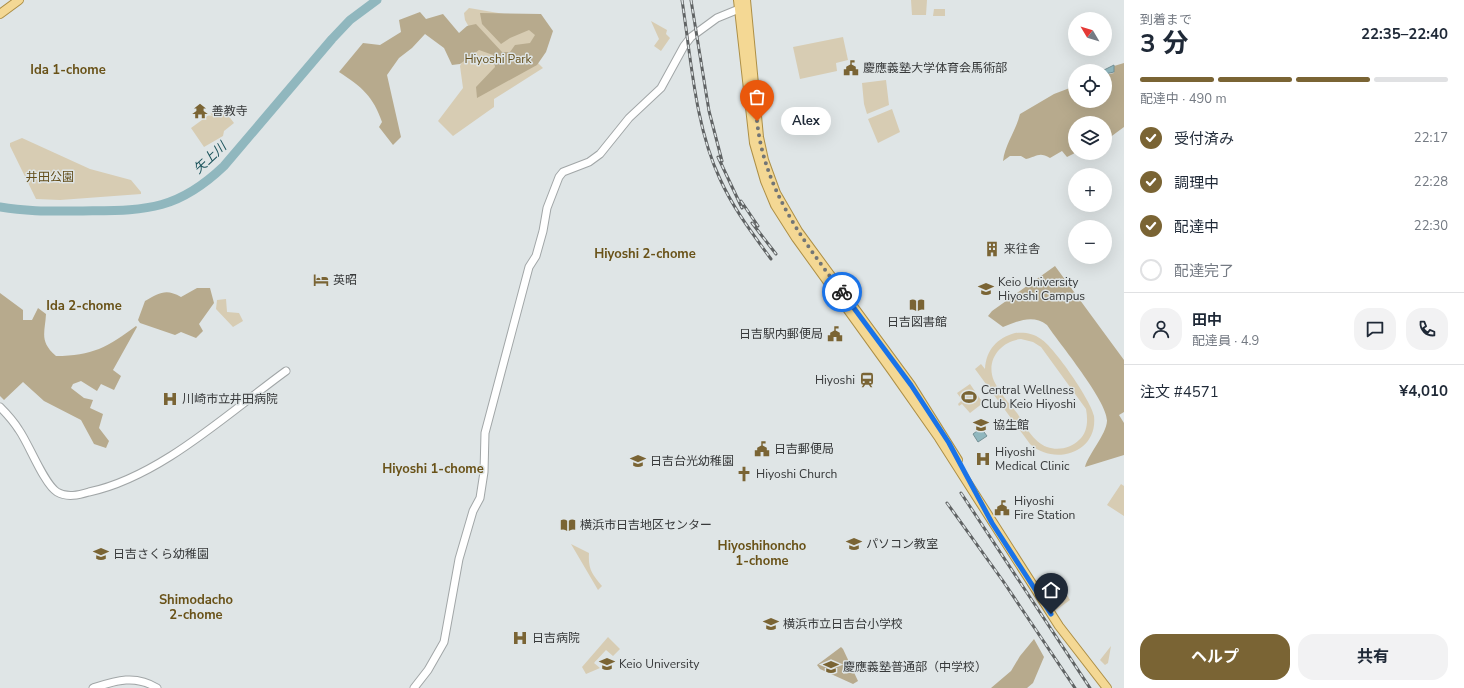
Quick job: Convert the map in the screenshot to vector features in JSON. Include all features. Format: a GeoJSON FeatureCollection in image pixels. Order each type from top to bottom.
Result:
{"type":"FeatureCollection","features":[{"type":"Feature","properties":{"kind":"main road"},"geometry":{"type":"LineString","coordinates":[[0,10],[14,0]]}},
{"type":"Feature","properties":{"kind":"main road"},"geometry":{"type":"LineString","coordinates":[[0,14],[19,0]]}},
{"type":"Feature","properties":{"kind":"main road"},"geometry":{"type":"LineString","coordinates":[[746,0],[759,137],[764,160],[776,193],[798,231],[911,385],[949,443],[980,503]]}},
{"type":"Feature","properties":{"kind":"main road"},"geometry":{"type":"LineString","coordinates":[[739,4],[754,143],[765,181],[775,205],[796,238],[892,371],[980,503],[1059,626],[1107,688]]}},
{"type":"Feature","properties":{"kind":"street"},"geometry":{"type":"LineString","coordinates":[[414,688],[428,670],[444,642],[459,559],[473,511],[480,498],[484,472],[485,433],[529,267],[536,256],[543,231],[547,208],[559,177],[563,172],[589,162],[600,154],[629,118],[661,88],[684,46],[691,37],[739,4]]}},
{"type":"Feature","properties":{"kind":"street"},"geometry":{"type":"LineString","coordinates":[[0,407],[19,429],[50,486],[62,494],[79,495],[110,487],[139,474],[218,423],[286,371]]}},
{"type":"Feature","properties":{"kind":"street"},"geometry":{"type":"LineString","coordinates":[[93,688],[127,679],[144,681],[157,688]]}},
{"type":"Feature","properties":{"kind":"green space"},"geometry":{"type":"Polygon","coordinates":[[[911,0],[927,0],[926,15],[912,15],[911,0]]]}},
{"type":"Feature","properties":{"kind":"green space","name":"Hiyoshi Park"},"geometry":{"type":"Polygon","coordinates":[[[469,8],[534,19],[541,27],[530,55],[543,68],[494,99],[494,107],[453,136],[438,121],[463,88],[460,66],[474,36],[465,20],[464,13],[469,8]]]}},
{"type":"Feature","properties":{"kind":"green space"},"geometry":{"type":"Polygon","coordinates":[[[934,9],[945,9],[945,16],[933,16],[934,9]]]}},
{"type":"Feature","properties":{"kind":"green space"},"geometry":{"type":"Polygon","coordinates":[[[420,12],[426,19],[443,14],[459,33],[467,26],[476,24],[502,52],[510,52],[515,45],[530,43],[535,35],[529,30],[510,38],[501,44],[482,24],[480,13],[541,14],[553,31],[546,52],[537,65],[477,98],[476,87],[495,67],[493,55],[479,50],[460,64],[452,65],[444,48],[425,34],[412,48],[399,58],[387,75],[401,137],[393,145],[379,127],[382,122],[371,99],[354,82],[339,72],[363,43],[380,45],[401,32],[399,20],[420,12]]]}},
{"type":"Feature","properties":{"kind":"green space"},"geometry":{"type":"Polygon","coordinates":[[[651,21],[667,30],[666,34],[670,38],[661,51],[654,46],[659,39],[651,21]]]}},
{"type":"Feature","properties":{"kind":"green space"},"geometry":{"type":"Polygon","coordinates":[[[843,37],[848,60],[836,63],[837,71],[800,79],[793,47],[843,37]]]}},
{"type":"Feature","properties":{"kind":"green space"},"geometry":{"type":"Polygon","coordinates":[[[1124,63],[1124,127],[1112,136],[1112,116],[1068,116],[1068,156],[1062,151],[1050,158],[1043,155],[1026,159],[1021,156],[1010,156],[1003,161],[1006,149],[1020,114],[1054,94],[1068,89],[1068,108],[1112,108],[1112,73],[1114,73],[1114,66],[1124,63]]]}},
{"type":"Feature","properties":{"kind":"green space"},"geometry":{"type":"Polygon","coordinates":[[[886,80],[889,105],[867,114],[864,104],[862,83],[886,80]]]}},
{"type":"Feature","properties":{"kind":"green space"},"geometry":{"type":"Polygon","coordinates":[[[221,106],[234,123],[224,131],[223,136],[204,147],[191,128],[221,106]]]}},
{"type":"Feature","properties":{"kind":"green space"},"geometry":{"type":"Polygon","coordinates":[[[892,109],[900,132],[878,143],[868,119],[892,109]]]}},
{"type":"Feature","properties":{"kind":"green space","name":"井田公園"},"geometry":{"type":"Polygon","coordinates":[[[22,138],[90,169],[131,180],[141,194],[60,200],[36,199],[10,146],[10,143],[22,138]]]}},
{"type":"Feature","properties":{"kind":"green space"},"geometry":{"type":"Polygon","coordinates":[[[1055,266],[1124,360],[1124,412],[1119,415],[1124,423],[1124,455],[1085,467],[1104,432],[1107,421],[1105,412],[1092,387],[1047,325],[1031,319],[1003,327],[988,316],[992,311],[1055,266]]]}},
{"type":"Feature","properties":{"kind":"green space"},"geometry":{"type":"Polygon","coordinates":[[[197,288],[210,288],[214,303],[199,324],[203,331],[196,338],[181,332],[175,335],[140,323],[138,320],[145,301],[154,296],[167,292],[181,297],[197,288]]]}},
{"type":"Feature","properties":{"kind":"green space"},"geometry":{"type":"Polygon","coordinates":[[[0,293],[23,310],[23,320],[32,320],[38,308],[46,314],[44,332],[45,341],[47,346],[56,356],[69,356],[99,349],[117,340],[136,326],[137,327],[113,370],[121,376],[114,390],[101,384],[97,391],[81,381],[73,384],[71,388],[84,398],[93,400],[90,408],[103,414],[99,428],[109,441],[106,448],[94,444],[81,420],[44,401],[23,382],[4,400],[0,396],[0,293]]]}},
{"type":"Feature","properties":{"kind":"green space"},"geometry":{"type":"Polygon","coordinates":[[[226,299],[227,312],[239,313],[243,321],[233,327],[216,309],[217,300],[226,299]]]}},
{"type":"Feature","properties":{"kind":"green space"},"geometry":{"type":"Polygon","coordinates":[[[1015,333],[1025,333],[1035,335],[1041,339],[1063,363],[1080,388],[1092,409],[1094,416],[1093,429],[1089,439],[1082,447],[1062,455],[1040,451],[1030,444],[975,369],[981,364],[985,369],[990,351],[998,342],[1015,333]],[[1021,339],[1007,343],[1001,348],[993,359],[992,373],[994,381],[1033,437],[1042,445],[1047,447],[1060,449],[1068,447],[1076,443],[1086,430],[1086,409],[1041,347],[1033,342],[1021,339]]]}},
{"type":"Feature","properties":{"kind":"green space","name":"Central Wellness Club Keio Hiyoshi"},"geometry":{"type":"Polygon","coordinates":[[[970,384],[983,403],[970,413],[962,404],[959,406],[958,404],[962,400],[957,393],[970,384]]]}},
{"type":"Feature","properties":{"kind":"green space"},"geometry":{"type":"Polygon","coordinates":[[[1121,484],[1124,486],[1124,516],[1107,505],[1121,484]]]}},
{"type":"Feature","properties":{"kind":"green space"},"geometry":{"type":"Polygon","coordinates":[[[571,544],[589,553],[591,571],[602,586],[598,590],[571,544]]]}},
{"type":"Feature","properties":{"kind":"green space"},"geometry":{"type":"Polygon","coordinates":[[[1062,586],[1070,600],[1055,611],[1044,594],[1050,590],[1052,592],[1062,586]]]}},
{"type":"Feature","properties":{"kind":"green space"},"geometry":{"type":"Polygon","coordinates":[[[608,637],[620,649],[613,656],[606,650],[594,663],[600,668],[586,674],[582,667],[608,637]]]}},
{"type":"Feature","properties":{"kind":"green space"},"geometry":{"type":"Polygon","coordinates":[[[1034,639],[1044,657],[1033,683],[1027,688],[991,688],[1011,671],[1020,656],[1034,639]]]}},
{"type":"Feature","properties":{"kind":"green space"},"geometry":{"type":"Polygon","coordinates":[[[1111,646],[1108,663],[1105,665],[1100,660],[1111,646]]]}},
{"type":"Feature","properties":{"kind":"green space"},"geometry":{"type":"Polygon","coordinates":[[[841,647],[858,681],[853,684],[820,669],[817,665],[841,647]]]}},
{"type":"Feature","properties":{"kind":"water"},"geometry":{"type":"Polygon","coordinates":[[[1114,65],[1114,72],[1112,72],[1112,66],[1114,65]]]}},
{"type":"Feature","properties":{"kind":"water"},"geometry":{"type":"Polygon","coordinates":[[[981,428],[987,436],[978,442],[973,434],[981,428]]]}},
{"type":"Feature","properties":{"kind":"waterway","name":"矢上川"},"geometry":{"type":"LineString","coordinates":[[0,207],[42,211],[124,210],[158,205],[174,200],[190,192],[207,181],[224,166],[332,39],[350,20],[377,0]]}},
{"type":"Feature","properties":{"kind":"railway"},"geometry":{"type":"LineString","coordinates":[[682,0],[699,114],[712,158],[720,179],[731,200],[743,220],[771,259]]}},
{"type":"Feature","properties":{"kind":"railway"},"geometry":{"type":"LineString","coordinates":[[691,0],[709,111],[722,161]]}},
{"type":"Feature","properties":{"kind":"railway"},"geometry":{"type":"LineString","coordinates":[[718,157],[742,208]]}},
{"type":"Feature","properties":{"kind":"railway"},"geometry":{"type":"LineString","coordinates":[[741,201],[758,226]]}},
{"type":"Feature","properties":{"kind":"railway"},"geometry":{"type":"LineString","coordinates":[[752,223],[776,254]]}},
{"type":"Feature","properties":{"kind":"railway"},"geometry":{"type":"LineString","coordinates":[[961,493],[1090,688]]}},
{"type":"Feature","properties":{"kind":"railway"},"geometry":{"type":"LineString","coordinates":[[947,503],[1003,581],[1075,688]]}},
{"type":"Feature","properties":{"kind":"way so far"},"geometry":{"type":"LineString","coordinates":[[757,121],[762,152],[772,185],[790,220],[842,292]]}},
{"type":"Feature","properties":{"kind":"place","name":"慶應義塾大学体育会馬術部"},"geometry":{"type":"Point","coordinates":[851,68]}},
{"type":"Feature","properties":{"kind":"place","name":"善教寺"},"geometry":{"type":"Point","coordinates":[200,111]}},
{"type":"Feature","properties":{"kind":"place","name":"Alex"},"geometry":{"type":"Point","coordinates":[757,121]}},
{"type":"Feature","properties":{"kind":"place","name":"来往舎"},"geometry":{"type":"Point","coordinates":[992,249]}},
{"type":"Feature","properties":{"kind":"place","name":"英昭"},"geometry":{"type":"Point","coordinates":[321,280]}},
{"type":"Feature","properties":{"kind":"place","name":"Keio University Hiyoshi Campus"},"geometry":{"type":"Point","coordinates":[986,289]}},
{"type":"Feature","properties":{"kind":"place","name":"日吉図書館"},"geometry":{"type":"Point","coordinates":[917,305]}},
{"type":"Feature","properties":{"kind":"place","name":"日吉駅内郵便局"},"geometry":{"type":"Point","coordinates":[835,334]}},
{"type":"Feature","properties":{"kind":"place","name":"Hiyoshi"},"geometry":{"type":"Point","coordinates":[867,380]}},
{"type":"Feature","properties":{"kind":"place","name":"Central Wellness Club Keio Hiyoshi"},"geometry":{"type":"Point","coordinates":[969,397]}},
{"type":"Feature","properties":{"kind":"place","name":"川崎市立井田病院"},"geometry":{"type":"Point","coordinates":[170,399]}},
{"type":"Feature","properties":{"kind":"place","name":"協生館"},"geometry":{"type":"Point","coordinates":[981,425]}},
{"type":"Feature","properties":{"kind":"place","name":"日吉郵便局"},"geometry":{"type":"Point","coordinates":[762,449]}},
{"type":"Feature","properties":{"kind":"place","name":"Hiyoshi Medical Clinic"},"geometry":{"type":"Point","coordinates":[983,459]}},
{"type":"Feature","properties":{"kind":"place","name":"日吉台光幼稚園"},"geometry":{"type":"Point","coordinates":[638,461]}},
{"type":"Feature","properties":{"kind":"place","name":"Hiyoshi Church"},"geometry":{"type":"Point","coordinates":[744,474]}},
{"type":"Feature","properties":{"kind":"place","name":"Hiyoshi Fire Station"},"geometry":{"type":"Point","coordinates":[1002,508]}},
{"type":"Feature","properties":{"kind":"place","name":"横浜市日吉地区センター"},"geometry":{"type":"Point","coordinates":[568,525]}},
{"type":"Feature","properties":{"kind":"place","name":"パソコン教室"},"geometry":{"type":"Point","coordinates":[854,544]}},
{"type":"Feature","properties":{"kind":"place","name":"日吉さくら幼稚園"},"geometry":{"type":"Point","coordinates":[101,554]}},
{"type":"Feature","properties":{"kind":"place","name":"横浜市立日吉台小学校"},"geometry":{"type":"Point","coordinates":[771,624]}},
{"type":"Feature","properties":{"kind":"place","name":"日吉病院"},"geometry":{"type":"Point","coordinates":[520,638]}},
{"type":"Feature","properties":{"kind":"place","name":"Keio University"},"geometry":{"type":"Point","coordinates":[607,664]}},
{"type":"Feature","properties":{"kind":"place","name":"慶應義塾普通部（中学校）"},"geometry":{"type":"Point","coordinates":[831,667]}},
{"type":"Feature","properties":{"kind":"district","name":"Ida 1-chome"},"geometry":{"type":"Point","coordinates":[68,70]}},
{"type":"Feature","properties":{"kind":"district","name":"Hiyoshi 2-chome"},"geometry":{"type":"Point","coordinates":[645,254]}},
{"type":"Feature","properties":{"kind":"district","name":"Ida 2-chome"},"geometry":{"type":"Point","coordinates":[84,306]}},
{"type":"Feature","properties":{"kind":"district","name":"Hiyoshi 1-chome"},"geometry":{"type":"Point","coordinates":[433,469]}},
{"type":"Feature","properties":{"kind":"district","name":"Hiyoshihoncho 1-chome"},"geometry":{"type":"Point","coordinates":[762,554]}},
{"type":"Feature","properties":{"kind":"district","name":"Shimodacho 2-chome"},"geometry":{"type":"Point","coordinates":[196,608]}},
{"type":"Feature","properties":{"kind":"route"},"geometry":{"type":"LineString","coordinates":[[842,292],[888,352],[949,443],[978,496],[980,503],[1051,614]]}}]}
